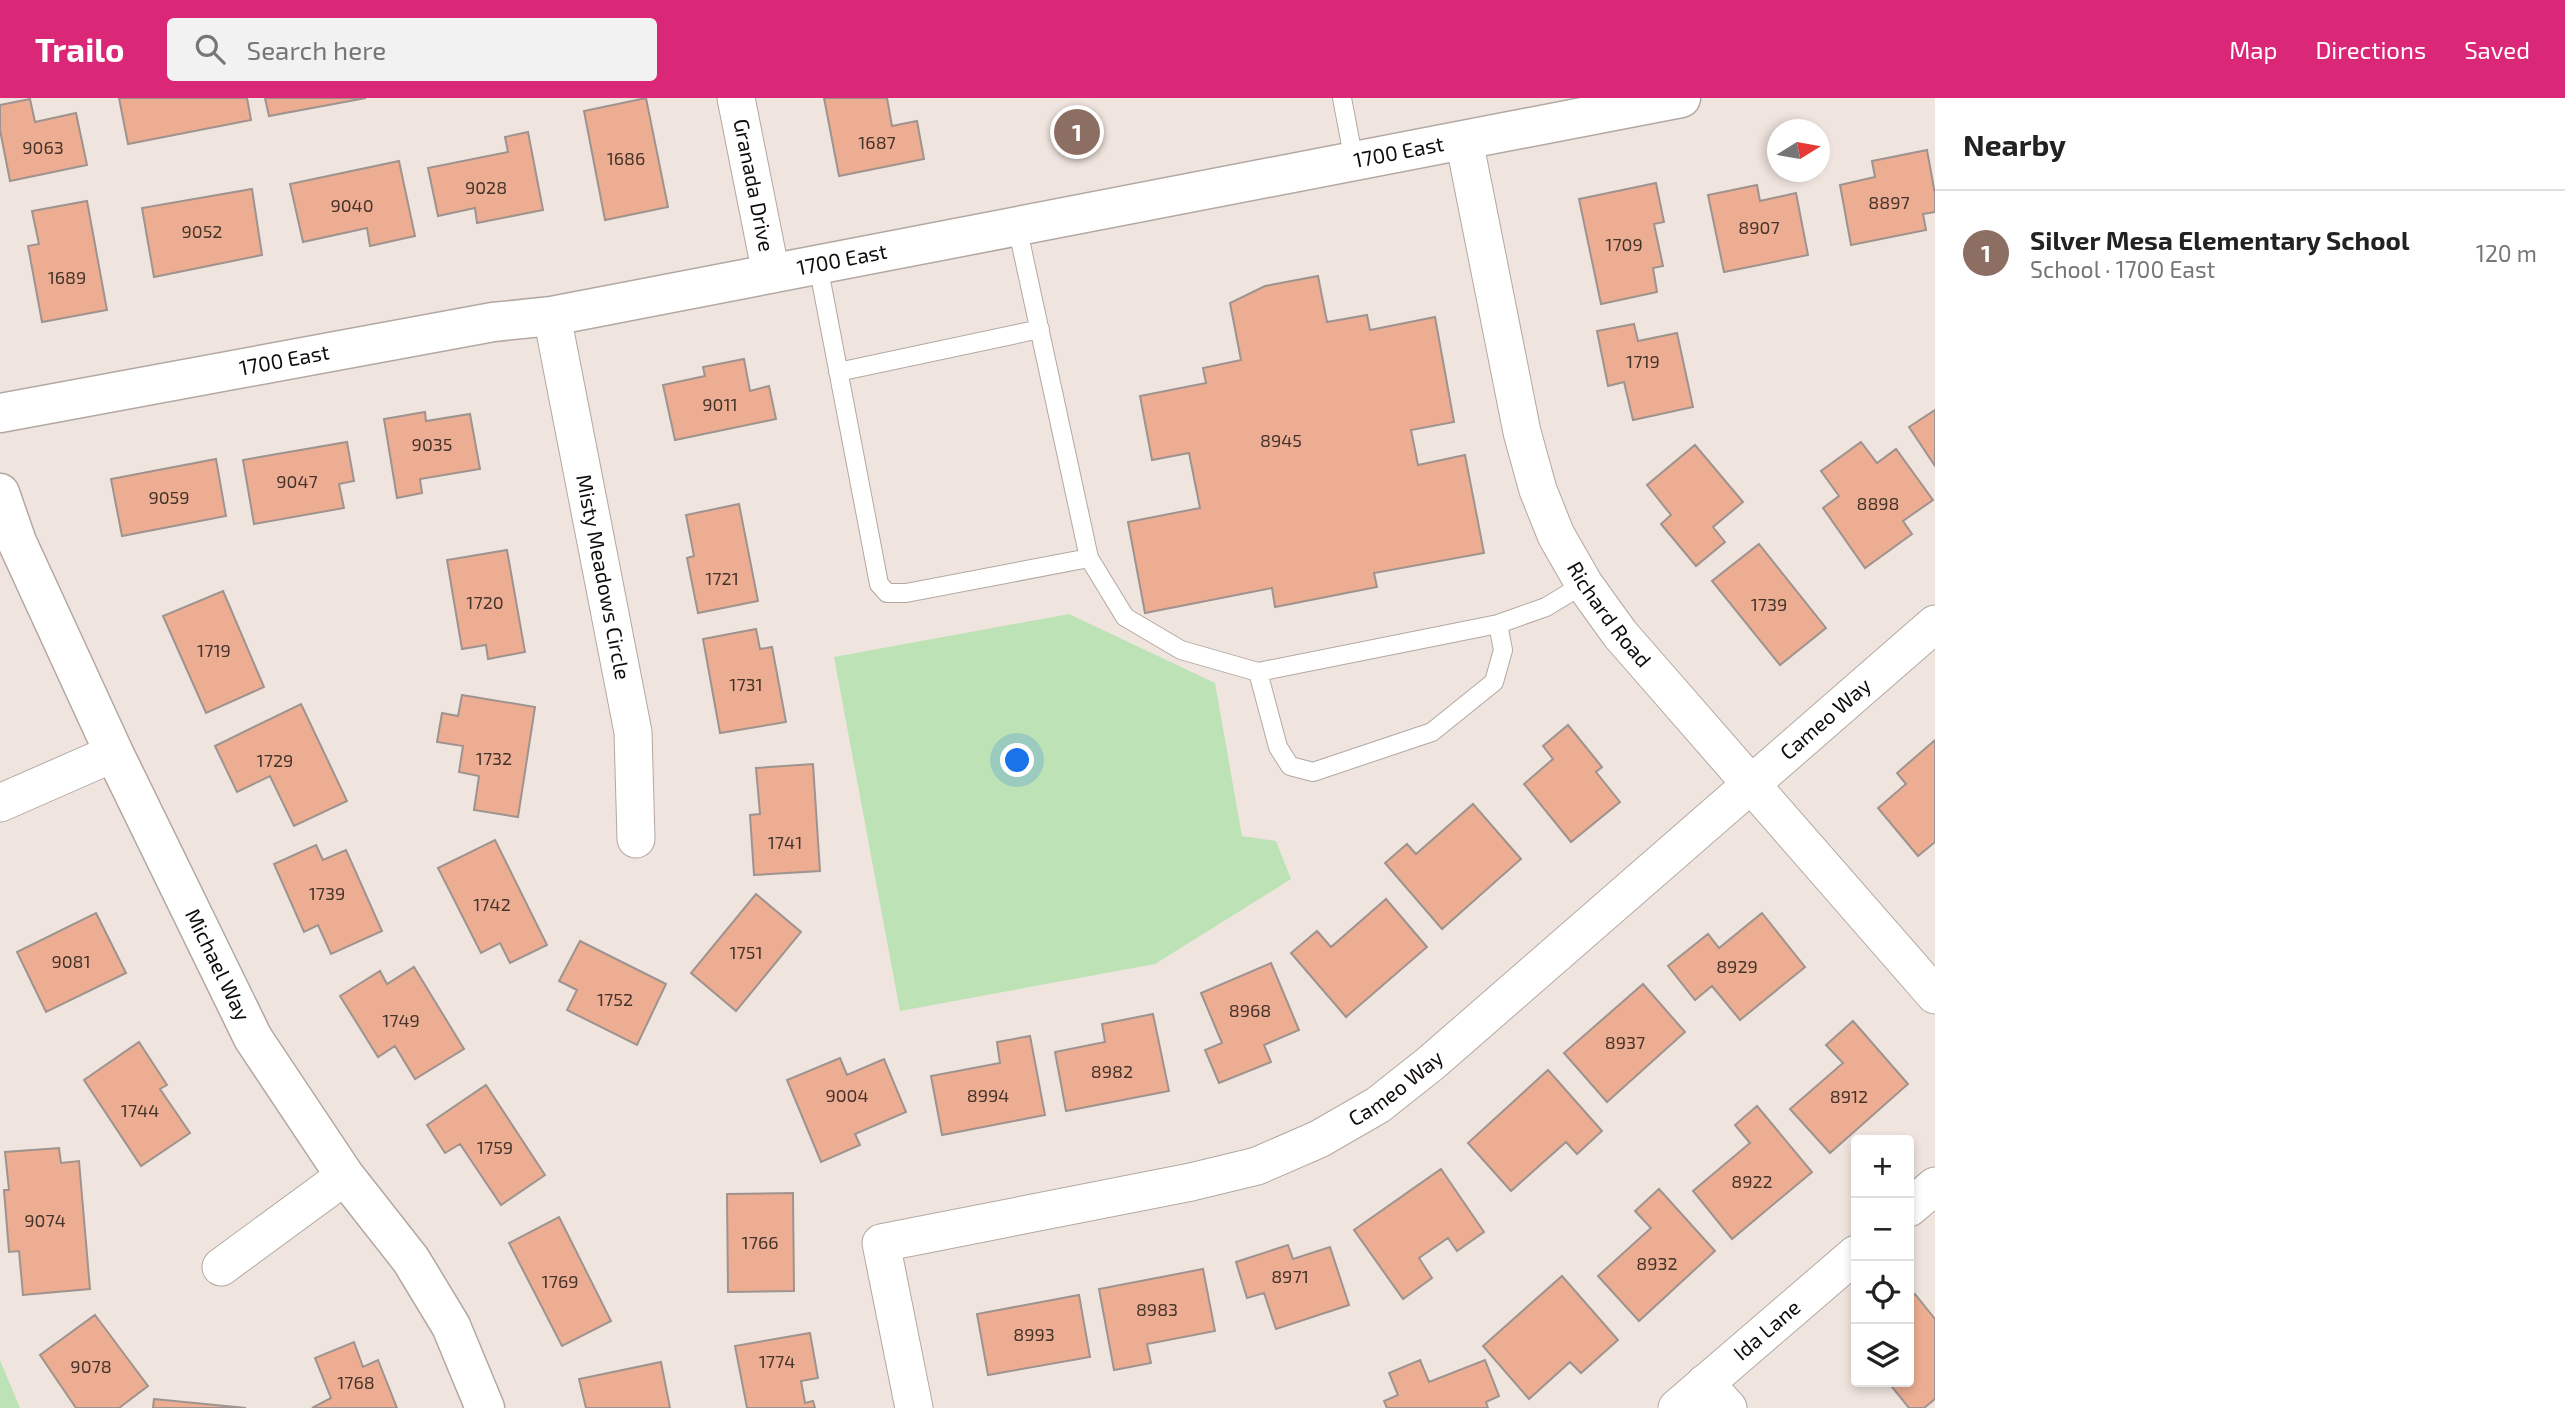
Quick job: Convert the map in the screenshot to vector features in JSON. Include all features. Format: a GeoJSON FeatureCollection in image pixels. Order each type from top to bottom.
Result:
{"type":"FeatureCollection","features":[{"type":"Feature","properties":{"kind":"street","name":"Granada Drive"},"geometry":{"type":"LineString","coordinates":[[736,98],[771,274]]}},
{"type":"Feature","properties":{"kind":"street","name":"1700 East"},"geometry":{"type":"LineString","coordinates":[[0,413],[493,321],[552,316],[1681,98]]}},
{"type":"Feature","properties":{"kind":"street","name":"Richard Road"},"geometry":{"type":"LineString","coordinates":[[1464,140],[1522,432],[1538,490],[1556,535],[1584,584],[1620,634],[1935,995]]}},
{"type":"Feature","properties":{"kind":"street","name":"Misty Meadows Circle"},"geometry":{"type":"LineString","coordinates":[[552,316],[633,732],[636,839]]}},
{"type":"Feature","properties":{"kind":"street","name":"Michael Way"},"geometry":{"type":"LineString","coordinates":[[0,494],[17,542],[114,753],[253,1038],[345,1176],[411,1260],[452,1326],[485,1408]]}},
{"type":"Feature","properties":{"kind":"street","name":"Cameo Way"},"geometry":{"type":"LineString","coordinates":[[914,1408],[881,1243],[1191,1182],[1256,1166],[1319,1139],[1378,1105],[1431,1063],[1935,625]]}},
{"type":"Feature","properties":{"kind":"street"},"geometry":{"type":"LineString","coordinates":[[0,803],[114,753]]}},
{"type":"Feature","properties":{"kind":"street"},"geometry":{"type":"LineString","coordinates":[[221,1267],[345,1176]]}},
{"type":"Feature","properties":{"kind":"street"},"geometry":{"type":"LineString","coordinates":[[1914,1204],[1935,1186]]}},
{"type":"Feature","properties":{"kind":"street","name":"Ida Lane"},"geometry":{"type":"LineString","coordinates":[[1677,1408],[1717,1396],[1851,1259]]}},
{"type":"Feature","properties":{"kind":"lane"},"geometry":{"type":"LineString","coordinates":[[1342,98],[1354,161]]}},
{"type":"Feature","properties":{"kind":"lane"},"geometry":{"type":"LineString","coordinates":[[1017,226],[1089,558],[1125,617],[1181,650],[1258,672],[1498,624],[1546,607],[1584,584]]}},
{"type":"Feature","properties":{"kind":"lane"},"geometry":{"type":"LineString","coordinates":[[818,265],[879,583],[887,593],[906,593],[1089,558]]}},
{"type":"Feature","properties":{"kind":"lane"},"geometry":{"type":"LineString","coordinates":[[838,372],[1040,329]]}},
{"type":"Feature","properties":{"kind":"lane"},"geometry":{"type":"LineString","coordinates":[[1258,672],[1278,747],[1290,766],[1313,772],[1432,732],[1494,682],[1503,650],[1498,624]]}},
{"type":"Feature","properties":{"kind":"green space"},"geometry":{"type":"Polygon","coordinates":[[[1069,614],[1215,683],[1242,836],[1276,841],[1291,879],[1155,964],[900,1011],[834,657],[1069,614]]]}},
{"type":"Feature","properties":{"kind":"green space"},"geometry":{"type":"Polygon","coordinates":[[[0,1360],[20,1408],[0,1408],[0,1360]]]}},
{"type":"Feature","properties":{"kind":"building"},"geometry":{"type":"Polygon","coordinates":[[[119,98],[247,98],[251,120],[128,144],[119,98]]]}},
{"type":"Feature","properties":{"kind":"building"},"geometry":{"type":"Polygon","coordinates":[[[265,98],[366,98],[269,116],[265,98]]]}},
{"type":"Feature","properties":{"kind":"building"},"geometry":{"type":"Polygon","coordinates":[[[646,98],[668,207],[605,220],[584,111],[646,98]]]}},
{"type":"Feature","properties":{"kind":"building"},"geometry":{"type":"Polygon","coordinates":[[[824,98],[887,98],[892,126],[917,121],[924,159],[839,176],[824,98]]]}},
{"type":"Feature","properties":{"kind":"building"},"geometry":{"type":"Polygon","coordinates":[[[30,99],[35,122],[76,113],[87,165],[10,181],[0,130],[0,105],[30,99]]]}},
{"type":"Feature","properties":{"kind":"building"},"geometry":{"type":"Polygon","coordinates":[[[528,132],[543,210],[477,223],[475,208],[438,216],[428,168],[508,152],[505,137],[528,132]]]}},
{"type":"Feature","properties":{"kind":"building"},"geometry":{"type":"Polygon","coordinates":[[[1927,150],[1935,194],[1935,212],[1923,214],[1926,230],[1851,245],[1840,185],[1875,177],[1872,161],[1927,150]]]}},
{"type":"Feature","properties":{"kind":"building"},"geometry":{"type":"Polygon","coordinates":[[[399,161],[415,236],[370,246],[367,228],[303,242],[290,184],[399,161]]]}},
{"type":"Feature","properties":{"kind":"building"},"geometry":{"type":"Polygon","coordinates":[[[1656,183],[1664,222],[1654,224],[1663,266],[1653,268],[1657,292],[1601,304],[1579,199],[1656,183]]]}},
{"type":"Feature","properties":{"kind":"building"},"geometry":{"type":"Polygon","coordinates":[[[1757,185],[1760,201],[1796,193],[1808,255],[1724,272],[1708,195],[1757,185]]]}},
{"type":"Feature","properties":{"kind":"building"},"geometry":{"type":"Polygon","coordinates":[[[252,189],[262,255],[154,277],[142,208],[252,189]]]}},
{"type":"Feature","properties":{"kind":"building"},"geometry":{"type":"Polygon","coordinates":[[[87,201],[107,310],[42,322],[28,246],[39,244],[32,211],[87,201]]]}},
{"type":"Feature","properties":{"kind":"building"},"geometry":{"type":"Polygon","coordinates":[[[1318,276],[1327,322],[1367,315],[1370,330],[1435,317],[1454,422],[1411,430],[1418,465],[1465,455],[1484,553],[1374,573],[1377,587],[1275,607],[1272,588],[1145,613],[1128,522],[1200,508],[1189,453],[1152,460],[1140,396],[1206,383],[1203,368],[1241,360],[1230,303],[1265,286],[1318,276]]]}},
{"type":"Feature","properties":{"kind":"building"},"geometry":{"type":"Polygon","coordinates":[[[1634,324],[1638,341],[1677,333],[1693,407],[1633,420],[1624,382],[1608,386],[1597,331],[1634,324]]]}},
{"type":"Feature","properties":{"kind":"building"},"geometry":{"type":"Polygon","coordinates":[[[744,359],[750,391],[769,386],[776,419],[675,440],[663,385],[705,376],[703,367],[744,359]]]}},
{"type":"Feature","properties":{"kind":"building"},"geometry":{"type":"Polygon","coordinates":[[[1935,410],[1935,466],[1909,427],[1935,410]]]}},
{"type":"Feature","properties":{"kind":"building"},"geometry":{"type":"Polygon","coordinates":[[[425,412],[426,421],[470,414],[480,469],[420,479],[422,493],[397,498],[384,419],[425,412]]]}},
{"type":"Feature","properties":{"kind":"building"},"geometry":{"type":"Polygon","coordinates":[[[347,442],[354,481],[339,484],[344,508],[254,524],[243,460],[347,442]]]}},
{"type":"Feature","properties":{"kind":"building"},"geometry":{"type":"Polygon","coordinates":[[[1861,442],[1877,463],[1896,449],[1933,500],[1903,521],[1912,534],[1865,568],[1823,508],[1839,496],[1821,471],[1861,442]]]}},
{"type":"Feature","properties":{"kind":"building"},"geometry":{"type":"Polygon","coordinates":[[[1695,445],[1743,502],[1713,527],[1725,542],[1696,566],[1661,524],[1671,515],[1647,485],[1695,445]]]}},
{"type":"Feature","properties":{"kind":"building"},"geometry":{"type":"Polygon","coordinates":[[[216,459],[226,516],[122,536],[111,479],[216,459]]]}},
{"type":"Feature","properties":{"kind":"building"},"geometry":{"type":"Polygon","coordinates":[[[739,504],[758,601],[698,613],[687,558],[694,556],[686,515],[739,504]]]}},
{"type":"Feature","properties":{"kind":"building"},"geometry":{"type":"Polygon","coordinates":[[[1759,544],[1826,628],[1780,665],[1712,581],[1759,544]]]}},
{"type":"Feature","properties":{"kind":"building"},"geometry":{"type":"Polygon","coordinates":[[[507,550],[525,652],[488,659],[486,645],[462,649],[447,560],[507,550]]]}},
{"type":"Feature","properties":{"kind":"building"},"geometry":{"type":"Polygon","coordinates":[[[223,591],[264,687],[206,713],[163,616],[223,591]]]}},
{"type":"Feature","properties":{"kind":"building"},"geometry":{"type":"Polygon","coordinates":[[[756,629],[760,649],[772,647],[786,722],[720,733],[703,639],[756,629]]]}},
{"type":"Feature","properties":{"kind":"building"},"geometry":{"type":"Polygon","coordinates":[[[462,695],[535,707],[518,817],[474,810],[479,776],[459,772],[463,746],[437,742],[442,713],[458,716],[462,695]]]}},
{"type":"Feature","properties":{"kind":"building"},"geometry":{"type":"Polygon","coordinates":[[[301,704],[347,801],[294,826],[270,776],[237,792],[215,746],[301,704]]]}},
{"type":"Feature","properties":{"kind":"building"},"geometry":{"type":"Polygon","coordinates":[[[1568,725],[1602,767],[1596,772],[1620,802],[1571,842],[1524,784],[1553,759],[1543,746],[1568,725]]]}},
{"type":"Feature","properties":{"kind":"building"},"geometry":{"type":"Polygon","coordinates":[[[1935,740],[1935,842],[1918,856],[1878,808],[1906,784],[1897,773],[1935,740]]]}},
{"type":"Feature","properties":{"kind":"building"},"geometry":{"type":"Polygon","coordinates":[[[813,764],[820,871],[754,875],[750,815],[760,814],[756,768],[813,764]]]}},
{"type":"Feature","properties":{"kind":"building"},"geometry":{"type":"Polygon","coordinates":[[[1473,804],[1521,859],[1442,929],[1385,863],[1407,844],[1416,854],[1473,804]]]}},
{"type":"Feature","properties":{"kind":"building"},"geometry":{"type":"Polygon","coordinates":[[[495,840],[547,945],[510,963],[500,943],[481,953],[438,868],[495,840]]]}},
{"type":"Feature","properties":{"kind":"building"},"geometry":{"type":"Polygon","coordinates":[[[316,845],[323,860],[346,850],[382,931],[331,954],[318,925],[304,932],[274,864],[316,845]]]}},
{"type":"Feature","properties":{"kind":"building"},"geometry":{"type":"Polygon","coordinates":[[[756,894],[801,932],[736,1011],[691,973],[756,894]]]}},
{"type":"Feature","properties":{"kind":"building"},"geometry":{"type":"Polygon","coordinates":[[[1386,899],[1427,947],[1346,1017],[1291,953],[1317,931],[1331,947],[1386,899]]]}},
{"type":"Feature","properties":{"kind":"building"},"geometry":{"type":"Polygon","coordinates":[[[96,913],[126,973],[46,1012],[17,952],[96,913]]]}},
{"type":"Feature","properties":{"kind":"building"},"geometry":{"type":"Polygon","coordinates":[[[1762,913],[1805,967],[1740,1020],[1712,986],[1695,1000],[1668,966],[1708,934],[1719,948],[1762,913]]]}},
{"type":"Feature","properties":{"kind":"building"},"geometry":{"type":"Polygon","coordinates":[[[580,941],[666,984],[637,1045],[567,1010],[577,990],[559,981],[580,941]]]}},
{"type":"Feature","properties":{"kind":"building"},"geometry":{"type":"Polygon","coordinates":[[[1271,963],[1299,1030],[1264,1045],[1271,1062],[1219,1083],[1205,1050],[1222,1043],[1201,993],[1271,963]]]}},
{"type":"Feature","properties":{"kind":"building"},"geometry":{"type":"Polygon","coordinates":[[[414,967],[464,1049],[415,1079],[395,1046],[378,1057],[340,996],[380,971],[387,984],[414,967]]]}},
{"type":"Feature","properties":{"kind":"building"},"geometry":{"type":"Polygon","coordinates":[[[1643,984],[1685,1032],[1607,1102],[1564,1053],[1643,984]]]}},
{"type":"Feature","properties":{"kind":"building"},"geometry":{"type":"Polygon","coordinates":[[[1153,1014],[1169,1091],[1066,1111],[1055,1052],[1105,1042],[1102,1024],[1153,1014]]]}},
{"type":"Feature","properties":{"kind":"building"},"geometry":{"type":"Polygon","coordinates":[[[1853,1021],[1908,1084],[1830,1153],[1790,1109],[1843,1063],[1826,1045],[1853,1021]]]}},
{"type":"Feature","properties":{"kind":"building"},"geometry":{"type":"Polygon","coordinates":[[[1030,1036],[1045,1115],[942,1135],[931,1076],[1000,1063],[997,1042],[1030,1036]]]}},
{"type":"Feature","properties":{"kind":"building"},"geometry":{"type":"Polygon","coordinates":[[[139,1042],[167,1085],[160,1089],[190,1133],[141,1166],[84,1080],[139,1042]]]}},
{"type":"Feature","properties":{"kind":"building"},"geometry":{"type":"Polygon","coordinates":[[[840,1058],[847,1075],[884,1059],[906,1112],[855,1134],[860,1145],[821,1162],[787,1080],[840,1058]]]}},
{"type":"Feature","properties":{"kind":"building"},"geometry":{"type":"Polygon","coordinates":[[[1548,1070],[1602,1131],[1577,1154],[1566,1142],[1511,1191],[1468,1143],[1548,1070]]]}},
{"type":"Feature","properties":{"kind":"building"},"geometry":{"type":"Polygon","coordinates":[[[486,1085],[545,1175],[501,1205],[460,1144],[445,1153],[427,1125],[486,1085]]]}},
{"type":"Feature","properties":{"kind":"building"},"geometry":{"type":"Polygon","coordinates":[[[1757,1106],[1812,1172],[1732,1239],[1693,1191],[1750,1143],[1735,1125],[1757,1106]]]}},
{"type":"Feature","properties":{"kind":"building"},"geometry":{"type":"Polygon","coordinates":[[[59,1148],[61,1163],[79,1161],[90,1289],[23,1295],[19,1251],[9,1252],[4,1190],[9,1190],[5,1152],[59,1148]]]}},
{"type":"Feature","properties":{"kind":"building"},"geometry":{"type":"Polygon","coordinates":[[[1441,1169],[1484,1232],[1457,1251],[1448,1238],[1419,1258],[1432,1278],[1403,1299],[1354,1230],[1441,1169]]]}},
{"type":"Feature","properties":{"kind":"building"},"geometry":{"type":"Polygon","coordinates":[[[1659,1189],[1715,1251],[1639,1321],[1598,1276],[1651,1228],[1635,1211],[1659,1189]]]}},
{"type":"Feature","properties":{"kind":"building"},"geometry":{"type":"Polygon","coordinates":[[[793,1193],[794,1291],[728,1292],[727,1194],[793,1193]]]}},
{"type":"Feature","properties":{"kind":"building"},"geometry":{"type":"Polygon","coordinates":[[[559,1217],[611,1321],[562,1346],[509,1243],[559,1217]]]}},
{"type":"Feature","properties":{"kind":"building"},"geometry":{"type":"Polygon","coordinates":[[[1288,1245],[1293,1259],[1330,1247],[1349,1305],[1276,1329],[1264,1293],[1247,1298],[1236,1262],[1288,1245]]]}},
{"type":"Feature","properties":{"kind":"building"},"geometry":{"type":"Polygon","coordinates":[[[1203,1269],[1215,1331],[1147,1344],[1151,1363],[1114,1370],[1099,1289],[1203,1269]]]}},
{"type":"Feature","properties":{"kind":"building"},"geometry":{"type":"Polygon","coordinates":[[[1562,1276],[1618,1340],[1581,1373],[1570,1362],[1529,1399],[1483,1346],[1562,1276]]]}},
{"type":"Feature","properties":{"kind":"building"},"geometry":{"type":"Polygon","coordinates":[[[1079,1295],[1090,1357],[988,1375],[977,1314],[1079,1295]]]}},
{"type":"Feature","properties":{"kind":"building"},"geometry":{"type":"Polygon","coordinates":[[[1914,1295],[1935,1319],[1935,1399],[1924,1408],[1909,1408],[1892,1387],[1914,1387],[1914,1295]]]}},
{"type":"Feature","properties":{"kind":"building"},"geometry":{"type":"Polygon","coordinates":[[[95,1315],[148,1386],[119,1408],[76,1408],[40,1355],[95,1315]]]}},
{"type":"Feature","properties":{"kind":"building"},"geometry":{"type":"Polygon","coordinates":[[[810,1333],[818,1378],[801,1381],[805,1403],[813,1401],[815,1408],[747,1408],[735,1346],[810,1333]]]}},
{"type":"Feature","properties":{"kind":"building"},"geometry":{"type":"Polygon","coordinates":[[[354,1342],[363,1367],[378,1360],[397,1408],[312,1408],[331,1398],[315,1358],[354,1342]]]}},
{"type":"Feature","properties":{"kind":"building"},"geometry":{"type":"Polygon","coordinates":[[[1420,1360],[1429,1382],[1485,1360],[1499,1396],[1486,1402],[1488,1408],[1387,1408],[1384,1401],[1398,1395],[1389,1373],[1420,1360]]]}},
{"type":"Feature","properties":{"kind":"building"},"geometry":{"type":"Polygon","coordinates":[[[661,1362],[670,1408],[586,1408],[579,1379],[661,1362]]]}},
{"type":"Feature","properties":{"kind":"building"},"geometry":{"type":"Polygon","coordinates":[[[154,1399],[246,1408],[153,1408],[154,1399]]]}},
{"type":"Feature","properties":{"kind":"place","name":"Silver Mesa Elementary School"},"geometry":{"type":"Point","coordinates":[1077,132]}}]}
